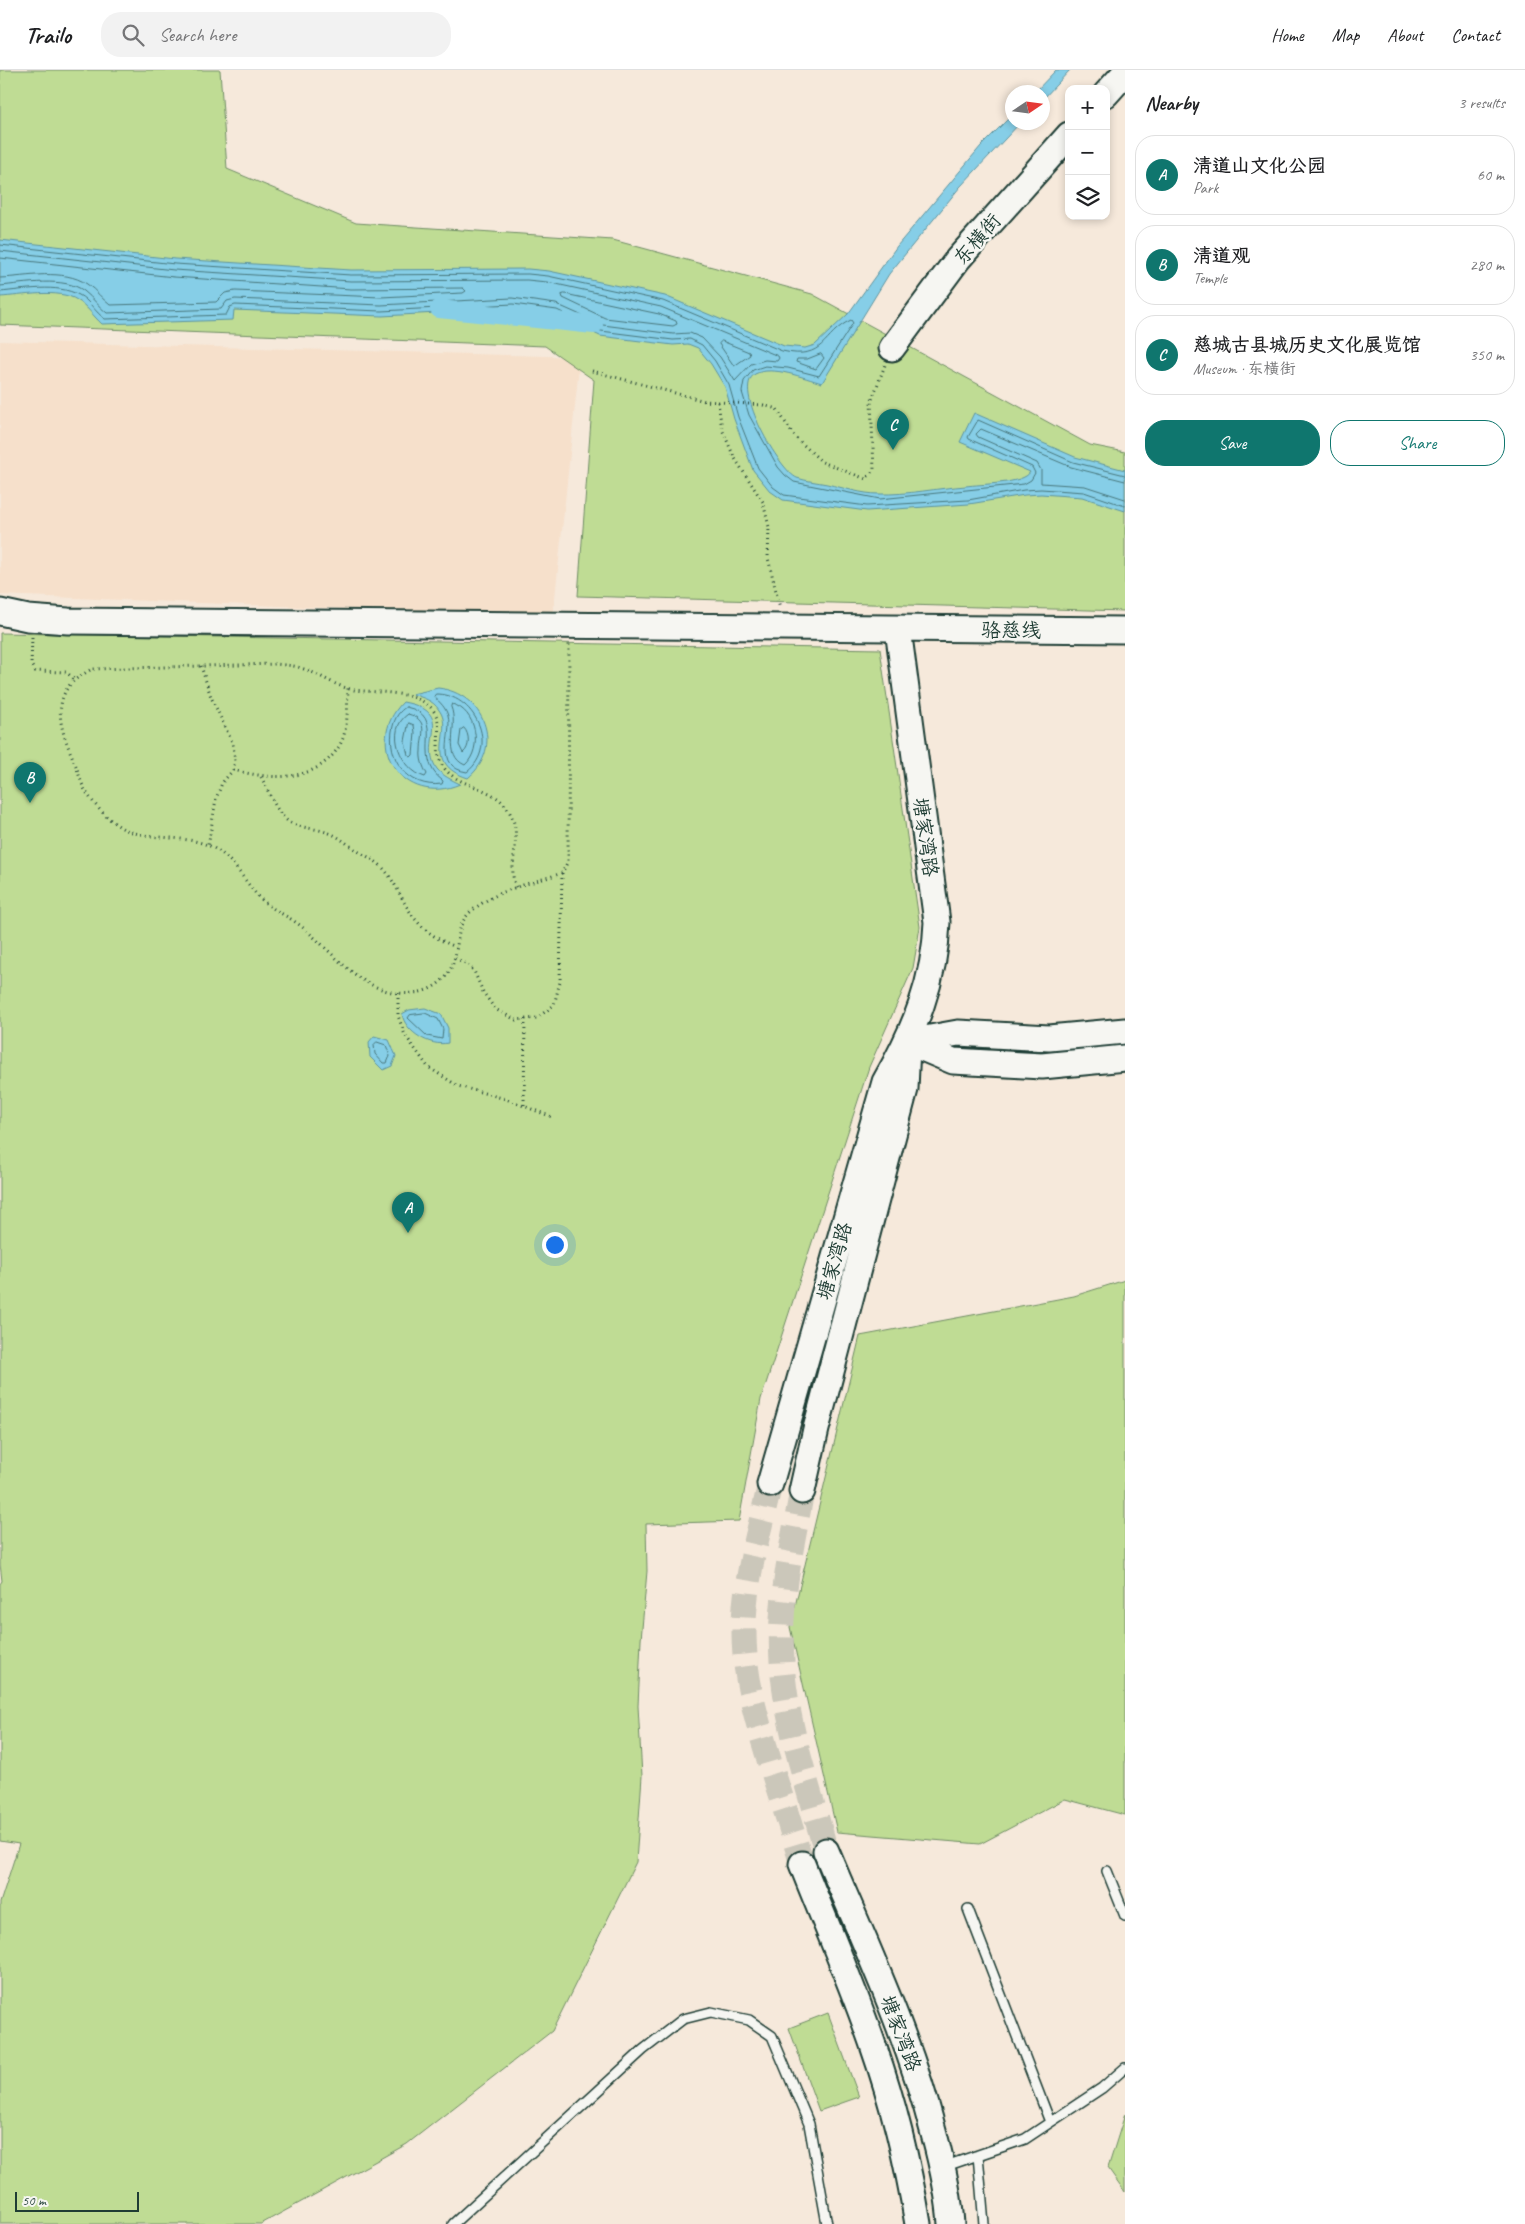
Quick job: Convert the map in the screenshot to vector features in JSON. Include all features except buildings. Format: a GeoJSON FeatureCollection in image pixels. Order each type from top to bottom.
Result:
{"type":"FeatureCollection","features":[{"type":"Feature","properties":{"kind":"main road"},"geometry":{"type":"LineString","coordinates":[[1110,90],[1125,73]]}},
{"type":"Feature","properties":{"kind":"main road","name":"东横街"},"geometry":{"type":"LineString","coordinates":[[892,348],[958,259],[1065,139]]}},
{"type":"Feature","properties":{"kind":"main road","name":"骆慈线"},"geometry":{"type":"LineString","coordinates":[[0,612],[33,619],[68,621],[1125,630]]}},
{"type":"Feature","properties":{"kind":"main road","name":"塘家湾路"},"geometry":{"type":"LineString","coordinates":[[770,1484],[885,1082],[908,1042],[933,969],[937,922],[898,629]]}},
{"type":"Feature","properties":{"kind":"main road"},"geometry":{"type":"LineString","coordinates":[[908,1042],[958,1032],[1049,1038],[1125,1031]]}},
{"type":"Feature","properties":{"kind":"main road"},"geometry":{"type":"LineString","coordinates":[[908,1042],[953,1061],[1042,1066],[1125,1058]]}},
{"type":"Feature","properties":{"kind":"main road","name":"塘家湾路"},"geometry":{"type":"LineString","coordinates":[[802,1491],[816,1429],[905,1089],[908,1042]]}},
{"type":"Feature","properties":{"kind":"main road","name":"塘家湾路"},"geometry":{"type":"LineString","coordinates":[[826,1850],[905,2038],[927,2105],[942,2167],[951,2224]]}},
{"type":"Feature","properties":{"kind":"main road","name":"塘家湾路"},"geometry":{"type":"LineString","coordinates":[[802,1864],[874,2047],[907,2165],[918,2224]]}},
{"type":"Feature","properties":{"kind":"lane"},"geometry":{"type":"LineString","coordinates":[[1108,1871],[1125,1916]]}},
{"type":"Feature","properties":{"kind":"lane"},"geometry":{"type":"LineString","coordinates":[[968,1910],[1050,2122]]}},
{"type":"Feature","properties":{"kind":"lane"},"geometry":{"type":"LineString","coordinates":[[453,2224],[643,2050],[683,2019],[710,2012],[749,2020],[772,2036],[809,2124],[827,2224]]}},
{"type":"Feature","properties":{"kind":"lane"},"geometry":{"type":"LineString","coordinates":[[942,2167],[1025,2139],[1102,2088],[1125,2068]]}},
{"type":"Feature","properties":{"kind":"lane"},"geometry":{"type":"LineString","coordinates":[[978,2155],[984,2224]]}},
{"type":"Feature","properties":{"kind":"path"},"geometry":{"type":"LineString","coordinates":[[592,370],[705,401],[763,405],[778,409],[794,436],[822,462],[866,479],[874,469],[871,402],[892,348]]}},
{"type":"Feature","properties":{"kind":"path"},"geometry":{"type":"LineString","coordinates":[[718,402],[722,429],[734,457],[763,502],[769,527],[768,558],[784,628]]}},
{"type":"Feature","properties":{"kind":"path"},"geometry":{"type":"LineString","coordinates":[[33,619],[31,665],[35,671],[66,672],[74,679]]}},
{"type":"Feature","properties":{"kind":"path"},"geometry":{"type":"LineString","coordinates":[[455,958],[467,964],[474,971],[483,992],[495,1009],[516,1020],[537,1018],[554,1004],[560,982],[562,873],[568,861],[569,626]]}},
{"type":"Feature","properties":{"kind":"path"},"geometry":{"type":"LineString","coordinates":[[516,887],[512,880],[517,839],[513,819],[506,806],[497,797],[458,778],[445,769],[437,750],[438,725],[432,709],[424,704],[395,693],[337,686],[301,667],[275,664],[92,670],[74,679],[63,696],[59,714],[61,728],[85,790],[104,815],[122,828],[142,835],[190,841],[217,850],[274,910],[295,921],[347,967],[369,983],[398,993],[420,992],[436,987],[450,972],[455,958],[457,936],[463,920],[474,909],[516,887],[562,873]]}},
{"type":"Feature","properties":{"kind":"path"},"geometry":{"type":"LineString","coordinates":[[202,666],[211,698],[233,744],[236,761],[233,770],[222,784],[216,799],[208,847]]}},
{"type":"Feature","properties":{"kind":"path"},"geometry":{"type":"LineString","coordinates":[[233,770],[261,777],[280,778],[304,773],[325,763],[339,747],[344,732],[348,688]]}},
{"type":"Feature","properties":{"kind":"path"},"geometry":{"type":"LineString","coordinates":[[261,777],[284,817],[291,823],[328,832],[343,839],[352,848],[372,858],[383,868],[399,890],[406,906],[419,926],[434,938],[456,947]]}},
{"type":"Feature","properties":{"kind":"path"},"geometry":{"type":"LineString","coordinates":[[398,993],[398,1016],[404,1035],[428,1067],[458,1086],[524,1105],[552,1117]]}},
{"type":"Feature","properties":{"kind":"path"},"geometry":{"type":"LineString","coordinates":[[524,1105],[525,1019]]}},
{"type":"Feature","properties":{"kind":"shaded area"},"geometry":{"type":"Polygon","coordinates":[[[0,341],[580,357],[553,617],[0,595],[0,341]]]}},
{"type":"Feature","properties":{"kind":"green space"},"geometry":{"type":"Polygon","coordinates":[[[0,70],[220,70],[227,169],[356,223],[613,240],[812,294],[1090,445],[1125,452],[1125,611],[578,596],[594,380],[545,346],[0,325],[0,70]]]}},
{"type":"Feature","properties":{"kind":"green space"},"geometry":{"type":"Polygon","coordinates":[[[0,633],[880,649],[920,927],[913,968],[869,1067],[761,1399],[739,1521],[646,1524],[647,1571],[638,1706],[642,1776],[636,1862],[552,2031],[407,2144],[261,2224],[0,2224],[0,1903],[19,1844],[0,1841],[0,1584],[2,1581],[0,1564],[0,633]]]}},
{"type":"Feature","properties":{"kind":"green space"},"geometry":{"type":"Polygon","coordinates":[[[1125,1280],[1125,1815],[1065,1799],[980,1844],[837,1832],[790,1627],[860,1336],[1074,1296],[1125,1280]]]}},
{"type":"Feature","properties":{"kind":"green space"},"geometry":{"type":"Polygon","coordinates":[[[828,2013],[859,2097],[819,2111],[789,2028],[828,2013]]]}},
{"type":"Feature","properties":{"kind":"green space"},"geometry":{"type":"Polygon","coordinates":[[[1125,2114],[1125,2192],[1108,2168],[1125,2114]]]}},
{"type":"Feature","properties":{"kind":"water"},"geometry":{"type":"Polygon","coordinates":[[[1056,70],[1070,70],[1050,91],[1050,85],[1042,85],[1056,70]]]}},
{"type":"Feature","properties":{"kind":"water"},"geometry":{"type":"Polygon","coordinates":[[[1005,122],[1005,130],[1013,130],[960,187],[889,274],[822,383],[779,372],[770,371],[755,374],[749,382],[749,395],[753,411],[770,446],[789,472],[797,478],[873,494],[1001,483],[1026,476],[1030,472],[960,442],[974,413],[1075,457],[1125,470],[1125,511],[1082,497],[1041,494],[969,504],[867,511],[783,500],[770,491],[753,470],[734,419],[725,387],[711,364],[698,348],[688,344],[673,345],[600,336],[555,315],[512,309],[382,316],[234,310],[233,320],[102,324],[84,305],[69,296],[60,294],[29,294],[0,297],[0,240],[175,259],[351,270],[528,269],[549,271],[665,296],[784,346],[805,348],[815,345],[848,314],[897,246],[981,146],[1005,122]]]}},
{"type":"Feature","properties":{"kind":"water"},"geometry":{"type":"Polygon","coordinates":[[[438,688],[454,692],[467,700],[477,710],[484,723],[487,737],[485,752],[479,765],[468,778],[454,772],[446,764],[442,755],[444,727],[443,718],[437,707],[424,698],[412,694],[438,688]]]}},
{"type":"Feature","properties":{"kind":"water"},"geometry":{"type":"Polygon","coordinates":[[[403,702],[419,707],[429,713],[433,720],[432,759],[439,771],[460,784],[440,789],[422,787],[406,780],[395,768],[388,753],[386,736],[391,719],[403,702]]]}},
{"type":"Feature","properties":{"kind":"water"},"geometry":{"type":"Polygon","coordinates":[[[425,1008],[441,1014],[448,1028],[448,1043],[434,1043],[419,1037],[404,1021],[402,1014],[409,1010],[425,1008]]]}},
{"type":"Feature","properties":{"kind":"water"},"geometry":{"type":"Polygon","coordinates":[[[374,1036],[389,1040],[396,1056],[392,1066],[383,1070],[370,1057],[369,1042],[374,1036]]]}},
{"type":"Feature","properties":{"kind":"waterway"},"geometry":{"type":"LineString","coordinates":[[439,309],[594,325]]}},
{"type":"Feature","properties":{"kind":"tunnel"},"geometry":{"type":"LineString","coordinates":[[770,1484],[746,1596],[744,1614],[746,1667],[756,1715],[802,1864]]}},
{"type":"Feature","properties":{"kind":"tunnel"},"geometry":{"type":"LineString","coordinates":[[802,1491],[784,1597],[781,1640],[782,1661],[784,1684],[793,1732],[826,1851]]}},
{"type":"Feature","properties":{"kind":"place","name":"慈城古县城历史文化展览馆"},"geometry":{"type":"Point","coordinates":[893,450]}},
{"type":"Feature","properties":{"kind":"place","name":"清道观"},"geometry":{"type":"Point","coordinates":[30,803]}},
{"type":"Feature","properties":{"kind":"place","name":"清道山文化公园"},"geometry":{"type":"Point","coordinates":[408,1233]}}]}
